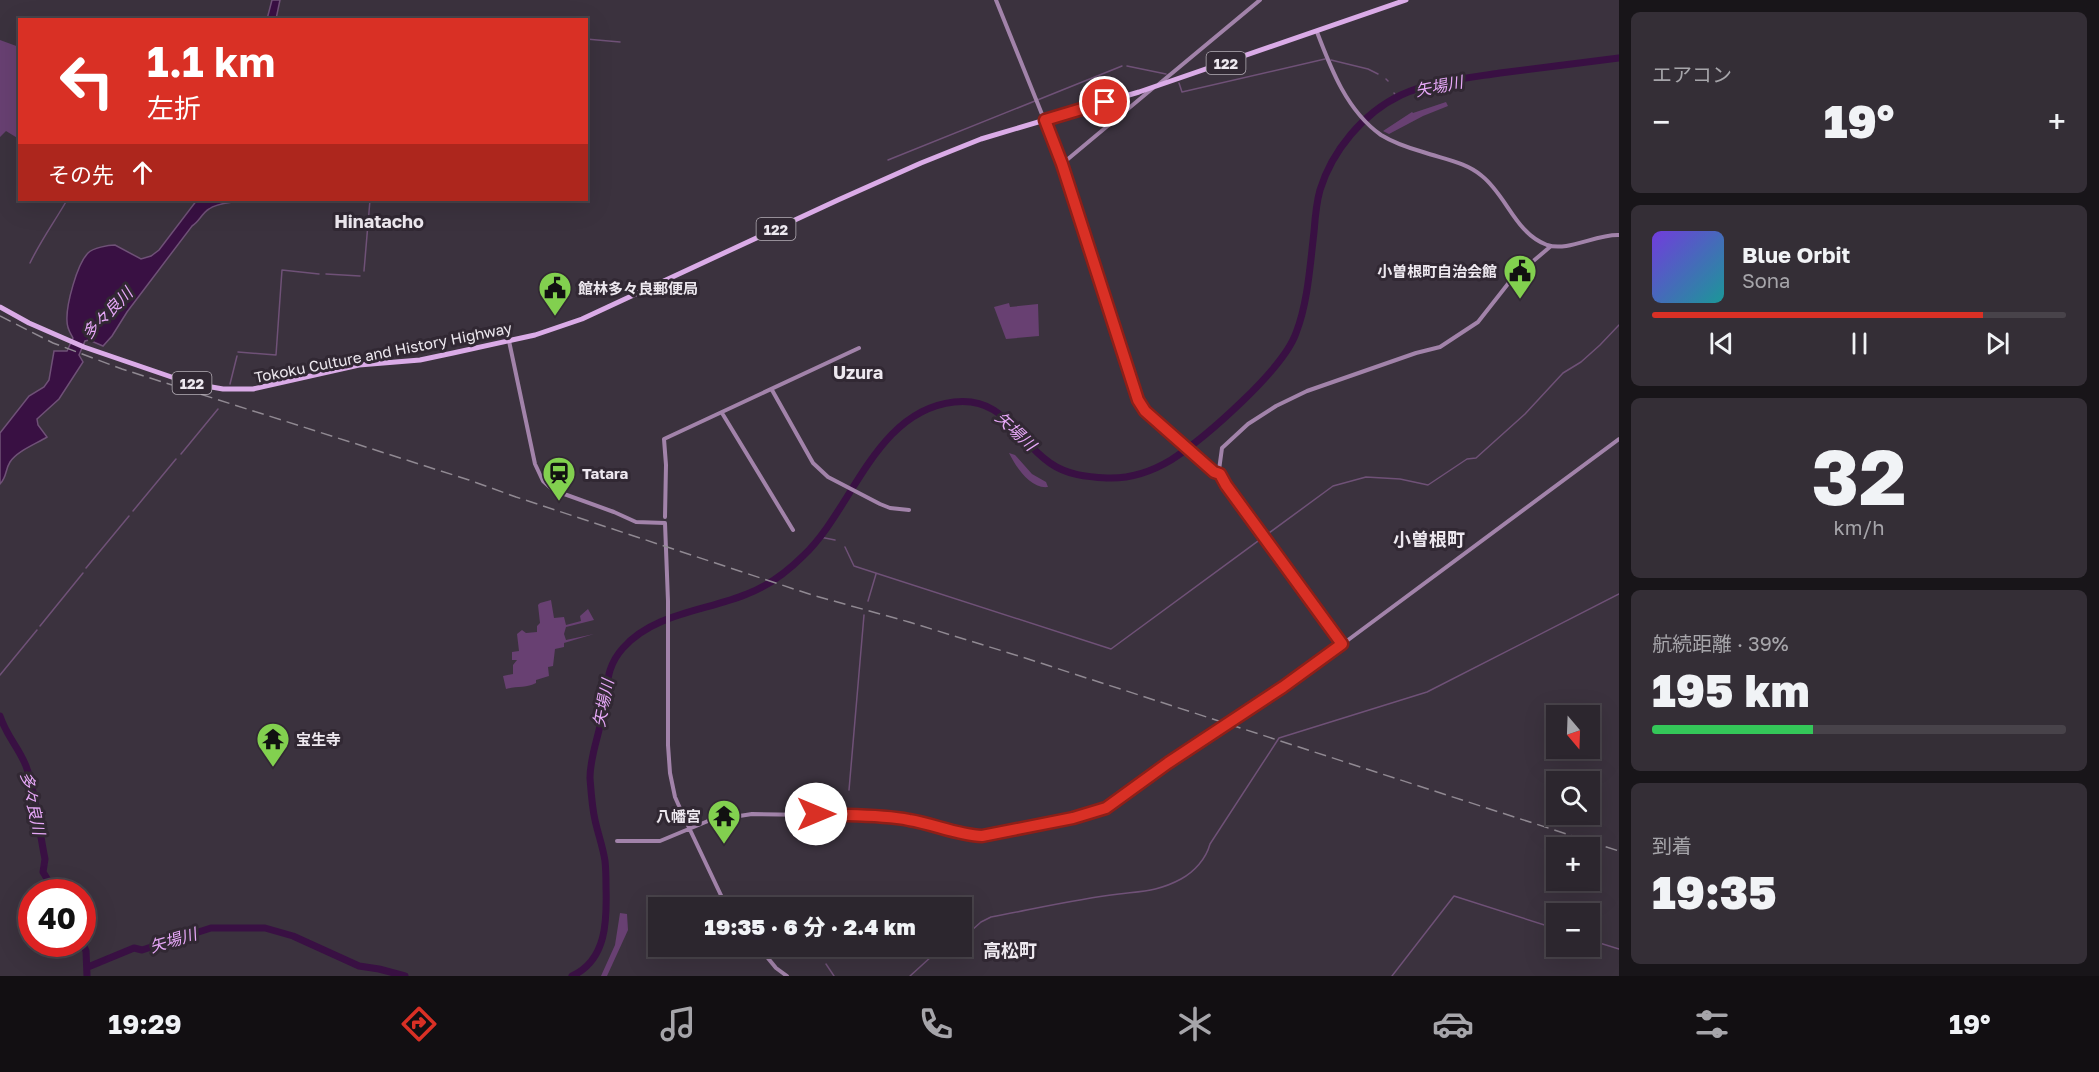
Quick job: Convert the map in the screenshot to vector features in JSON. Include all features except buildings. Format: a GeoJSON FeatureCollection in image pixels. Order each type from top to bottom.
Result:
{"type":"FeatureCollection","features":[{"type":"Feature","properties":{"kind":"highway","name":"Tokoku Culture and History Highway"},"geometry":{"type":"LineString","coordinates":[[0,307],[29,323],[84,347],[212,388],[235,389],[273,385],[359,365],[425,359],[509,341],[582,319],[921,163],[981,139],[1155,87],[1406,0]]}},
{"type":"Feature","properties":{"kind":"street"},"geometry":{"type":"LineString","coordinates":[[996,0],[1062,164],[1138,400],[1145,411],[1220,474],[1342,644]]}},
{"type":"Feature","properties":{"kind":"street"},"geometry":{"type":"LineString","coordinates":[[1062,164],[1260,0]]}},
{"type":"Feature","properties":{"kind":"street"},"geometry":{"type":"LineString","coordinates":[[1317,32],[1332,73],[1358,111],[1379,133],[1401,145],[1458,163],[1480,174],[1490,183],[1509,211],[1526,230],[1551,246],[1563,246],[1604,236],[1619,235]]}},
{"type":"Feature","properties":{"kind":"street"},"geometry":{"type":"LineString","coordinates":[[1220,474],[1219,460],[1222,448],[1248,424],[1276,406],[1307,391],[1444,345],[1478,322],[1511,280],[1551,246]]}},
{"type":"Feature","properties":{"kind":"street"},"geometry":{"type":"LineString","coordinates":[[509,341],[536,469],[548,488],[636,522],[665,523],[669,763],[675,796],[722,897]]}},
{"type":"Feature","properties":{"kind":"street"},"geometry":{"type":"LineString","coordinates":[[665,517],[664,440],[859,348]]}},
{"type":"Feature","properties":{"kind":"street"},"geometry":{"type":"LineString","coordinates":[[772,390],[813,463],[822,473],[888,507],[909,510]]}},
{"type":"Feature","properties":{"kind":"street"},"geometry":{"type":"LineString","coordinates":[[722,413],[793,530]]}},
{"type":"Feature","properties":{"kind":"street"},"geometry":{"type":"LineString","coordinates":[[617,841],[660,841],[717,819],[742,815],[863,814],[908,820],[966,835],[982,836],[1095,813],[1118,801],[1168,763],[1283,687],[1619,439]]}},
{"type":"Feature","properties":{"kind":"street"},"geometry":{"type":"LineString","coordinates":[[767,957],[787,976]]}},
{"type":"Feature","properties":{"kind":"shaded area"},"geometry":{"type":"Polygon","coordinates":[[[0,40],[18,47],[18,138],[6,131],[0,137],[0,40]]]}},
{"type":"Feature","properties":{"kind":"shaded area"},"geometry":{"type":"Polygon","coordinates":[[[1446,102],[1448,106],[1389,134],[1383,131],[1412,112],[1446,102]]]}},
{"type":"Feature","properties":{"kind":"shaded area"},"geometry":{"type":"Polygon","coordinates":[[[1009,303],[1010,307],[1038,304],[1039,336],[1006,339],[994,307],[1009,303]]]}},
{"type":"Feature","properties":{"kind":"shaded area"},"geometry":{"type":"Polygon","coordinates":[[[1009,453],[1015,455],[1032,474],[1046,482],[1048,487],[1041,487],[1030,481],[1009,453]]]}},
{"type":"Feature","properties":{"kind":"shaded area"},"geometry":{"type":"Polygon","coordinates":[[[551,600],[554,618],[564,617],[566,625],[581,621],[580,616],[588,609],[594,620],[566,627],[564,634],[566,640],[594,634],[564,643],[564,647],[555,649],[553,666],[548,667],[549,676],[536,680],[533,685],[506,689],[503,676],[513,674],[513,665],[517,660],[512,660],[512,652],[519,651],[517,634],[522,630],[526,633],[537,632],[537,626],[540,623],[538,605],[551,600]]]}},
{"type":"Feature","properties":{"kind":"shaded area"},"geometry":{"type":"Polygon","coordinates":[[[620,913],[627,914],[628,930],[607,976],[601,976],[615,945],[620,913]]]}},
{"type":"Feature","properties":{"kind":"water"},"geometry":{"type":"Polygon","coordinates":[[[272,0],[280,0],[276,18],[267,18],[272,0]]]}},
{"type":"Feature","properties":{"kind":"water"},"geometry":{"type":"Polygon","coordinates":[[[196,201],[238,201],[213,207],[192,226],[103,346],[89,340],[85,341],[79,355],[83,362],[59,399],[37,419],[38,425],[47,437],[13,458],[0,484],[0,433],[29,396],[44,387],[49,380],[54,351],[67,351],[73,338],[67,324],[68,305],[76,275],[84,258],[93,250],[105,246],[115,245],[141,259],[159,250],[196,201]]]}},
{"type":"Feature","properties":{"kind":"waterway"},"geometry":{"type":"LineString","coordinates":[[588,39],[620,42]]}},
{"type":"Feature","properties":{"kind":"waterway","name":"矢場川"},"geometry":{"type":"LineString","coordinates":[[572,976],[584,969],[592,960],[598,950],[605,925],[605,864],[593,810],[590,769],[602,719],[610,670],[617,655],[636,636],[665,620],[755,591],[784,573],[821,536],[885,442],[904,423],[927,409],[954,402],[971,402],[985,406],[1008,421],[1050,463],[1077,475],[1107,478],[1133,476],[1171,460],[1222,420],[1260,384],[1288,348],[1296,333],[1306,296],[1316,211],[1325,175],[1351,135],[1374,112],[1401,95],[1437,83],[1619,58]]}},
{"type":"Feature","properties":{"kind":"waterway"},"geometry":{"type":"LineString","coordinates":[[1179,83],[1182,92],[1325,59]]}},
{"type":"Feature","properties":{"kind":"waterway"},"geometry":{"type":"LineString","coordinates":[[1331,60],[1368,69],[1378,74]]}},
{"type":"Feature","properties":{"kind":"waterway"},"geometry":{"type":"LineString","coordinates":[[888,160],[1122,66]]}},
{"type":"Feature","properties":{"kind":"waterway"},"geometry":{"type":"LineString","coordinates":[[1127,66],[1166,74]]}},
{"type":"Feature","properties":{"kind":"waterway","name":"矢場川"},"geometry":{"type":"LineString","coordinates":[[1394,93],[1397,97]]}},
{"type":"Feature","properties":{"kind":"waterway"},"geometry":{"type":"LineString","coordinates":[[30,263],[66,201]]}},
{"type":"Feature","properties":{"kind":"waterway"},"geometry":{"type":"LineString","coordinates":[[364,271],[370,201]]}},
{"type":"Feature","properties":{"kind":"waterway"},"geometry":{"type":"LineString","coordinates":[[238,352],[276,355],[282,270],[319,274]]}},
{"type":"Feature","properties":{"kind":"waterway"},"geometry":{"type":"LineString","coordinates":[[326,274],[360,276]]}},
{"type":"Feature","properties":{"kind":"waterway"},"geometry":{"type":"LineString","coordinates":[[845,547],[854,566],[1111,649],[1333,486],[1366,477],[1400,479],[1428,485],[1467,459],[1476,458],[1525,414],[1563,373],[1581,362],[1619,325]]}},
{"type":"Feature","properties":{"kind":"waterway"},"geometry":{"type":"LineString","coordinates":[[230,384],[237,356]]}},
{"type":"Feature","properties":{"kind":"waterway"},"geometry":{"type":"LineString","coordinates":[[181,454],[218,409]]}},
{"type":"Feature","properties":{"kind":"waterway"},"geometry":{"type":"LineString","coordinates":[[133,511],[176,459]]}},
{"type":"Feature","properties":{"kind":"waterway"},"geometry":{"type":"LineString","coordinates":[[86,568],[129,516]]}},
{"type":"Feature","properties":{"kind":"waterway"},"geometry":{"type":"LineString","coordinates":[[820,537],[835,540]]}},
{"type":"Feature","properties":{"kind":"waterway"},"geometry":{"type":"LineString","coordinates":[[40,626],[83,573]]}},
{"type":"Feature","properties":{"kind":"waterway"},"geometry":{"type":"LineString","coordinates":[[868,601],[876,574]]}},
{"type":"Feature","properties":{"kind":"waterway"},"geometry":{"type":"LineString","coordinates":[[972,930],[991,917],[1151,890],[1181,879],[1195,869],[1202,860],[1279,738],[1427,692],[1619,594]]}},
{"type":"Feature","properties":{"kind":"waterway"},"geometry":{"type":"LineString","coordinates":[[849,790],[864,615]]}},
{"type":"Feature","properties":{"kind":"waterway"},"geometry":{"type":"LineString","coordinates":[[0,675],[37,630]]}},
{"type":"Feature","properties":{"kind":"waterway","name":"多々良川"},"geometry":{"type":"LineString","coordinates":[[0,716],[26,766],[35,800],[45,859],[43,872],[47,879]]}},
{"type":"Feature","properties":{"kind":"waterway"},"geometry":{"type":"LineString","coordinates":[[1392,976],[1454,896],[1546,925]]}},
{"type":"Feature","properties":{"kind":"waterway","name":"矢場川"},"geometry":{"type":"LineString","coordinates":[[88,967],[134,948],[142,950],[211,928],[265,928],[293,936],[359,966],[405,976]]}},
{"type":"Feature","properties":{"kind":"waterway"},"geometry":{"type":"LineString","coordinates":[[1600,943],[1619,949]]}},
{"type":"Feature","properties":{"kind":"waterway","name":"多々良川"},"geometry":{"type":"LineString","coordinates":[[86,957],[87,976]]}},
{"type":"Feature","properties":{"kind":"waterway"},"geometry":{"type":"LineString","coordinates":[[910,976],[931,957]]}},
{"type":"Feature","properties":{"kind":"waterway"},"geometry":{"type":"LineString","coordinates":[[826,964],[834,976]]}},
{"type":"Feature","properties":{"kind":"railway"},"geometry":{"type":"LineString","coordinates":[[0,316],[53,343],[122,369],[469,480],[812,595],[1022,657],[1619,851]]}},
{"type":"Feature","properties":{"kind":"place","name":"小曽根町自治会館"},"geometry":{"type":"Point","coordinates":[1520,300]}},
{"type":"Feature","properties":{"kind":"place","name":"館林多々良郵便局"},"geometry":{"type":"Point","coordinates":[555,317]}},
{"type":"Feature","properties":{"kind":"place","name":"Tatara"},"geometry":{"type":"Point","coordinates":[559,502]}},
{"type":"Feature","properties":{"kind":"place","name":"宝生寺"},"geometry":{"type":"Point","coordinates":[273,768]}},
{"type":"Feature","properties":{"kind":"place","name":"八幡宮"},"geometry":{"type":"Point","coordinates":[724,845]}},
{"type":"Feature","properties":{"kind":"district","name":"Hinatacho"},"geometry":{"type":"Point","coordinates":[379,221]}},
{"type":"Feature","properties":{"kind":"district","name":"Uzura"},"geometry":{"type":"Point","coordinates":[858,372]}},
{"type":"Feature","properties":{"kind":"district","name":"小曽根町"},"geometry":{"type":"Point","coordinates":[1429,539]}},
{"type":"Feature","properties":{"kind":"district","name":"高松町"},"geometry":{"type":"Point","coordinates":[1010,950]}},
{"type":"Feature","properties":{"kind":"route"},"geometry":{"type":"LineString","coordinates":[[816,814],[863,814],[893,817],[922,822],[966,835],[982,836],[1095,813],[1118,801],[1168,763],[1283,687],[1342,644],[1222,481],[1220,474],[1214,472],[1141,407],[1062,164],[1045,120],[1105,102]]}}]}
